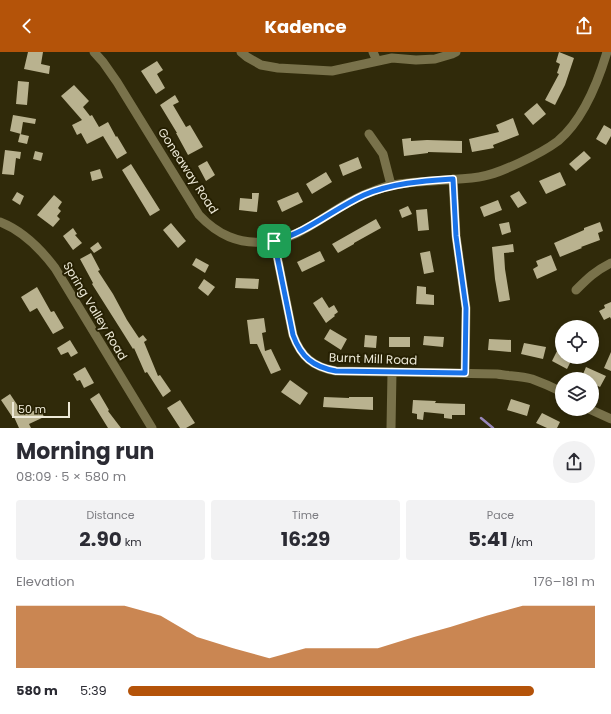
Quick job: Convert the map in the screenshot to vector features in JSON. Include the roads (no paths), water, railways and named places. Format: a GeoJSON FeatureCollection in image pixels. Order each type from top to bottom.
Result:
{"type":"FeatureCollection","features":[{"type":"Feature","properties":{"kind":"street","name":"Goneaway Road"},"geometry":{"type":"LineString","coordinates":[[94,52],[117,82],[199,215],[208,225],[218,232],[229,237],[253,243],[274,241],[296,234],[364,195],[391,186],[480,177],[495,173],[534,156],[558,141],[575,123],[586,104],[607,52]]}},
{"type":"Feature","properties":{"kind":"street"},"geometry":{"type":"LineString","coordinates":[[241,52],[261,65],[278,68],[332,71],[392,58],[416,60],[435,59],[456,52]]}},
{"type":"Feature","properties":{"kind":"street"},"geometry":{"type":"LineString","coordinates":[[373,52],[377,61]]}},
{"type":"Feature","properties":{"kind":"street"},"geometry":{"type":"LineString","coordinates":[[369,134],[383,154],[391,186]]}},
{"type":"Feature","properties":{"kind":"street"},"geometry":{"type":"LineString","coordinates":[[453,179],[456,236],[466,308],[465,373]]}},
{"type":"Feature","properties":{"kind":"street","name":"Spring Valley Road"},"geometry":{"type":"LineString","coordinates":[[0,222],[15,229],[35,244],[47,257],[152,428]]}},
{"type":"Feature","properties":{"kind":"street","name":"Burnt Mill Road"},"geometry":{"type":"LineString","coordinates":[[274,241],[293,335],[296,343],[308,360],[322,368],[336,371],[497,374],[532,379],[555,388]]}},
{"type":"Feature","properties":{"kind":"street"},"geometry":{"type":"LineString","coordinates":[[576,290],[589,276],[611,263]]}},
{"type":"Feature","properties":{"kind":"street"},"geometry":{"type":"LineString","coordinates":[[391,428],[392,372]]}},
{"type":"Feature","properties":{"kind":"street"},"geometry":{"type":"LineString","coordinates":[[599,414],[611,419]]}},
{"type":"Feature","properties":{"kind":"waterway"},"geometry":{"type":"LineString","coordinates":[[481,418],[493,428]]}}]}
